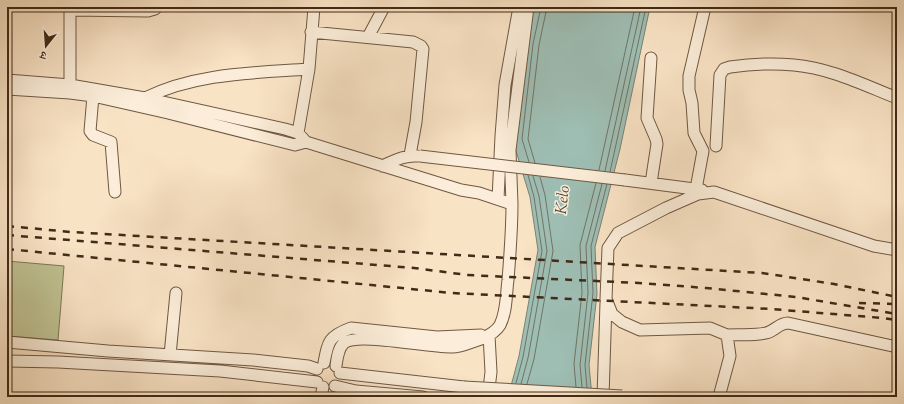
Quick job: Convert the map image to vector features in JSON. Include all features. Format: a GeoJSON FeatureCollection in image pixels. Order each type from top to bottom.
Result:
{"type":"FeatureCollection","features":[{"type":"Feature","properties":{"kind":"street"},"geometry":{"type":"LineString","coordinates":[[70,85],[70,8],[148,12],[158,7]]}},
{"type":"Feature","properties":{"kind":"street"},"geometry":{"type":"LineString","coordinates":[[298,133],[309,69],[314,7]]}},
{"type":"Feature","properties":{"kind":"street"},"geometry":{"type":"LineString","coordinates":[[368,37],[384,7]]}},
{"type":"Feature","properties":{"kind":"street"},"geometry":{"type":"LineString","coordinates":[[498,199],[505,85],[520,7]]}},
{"type":"Feature","properties":{"kind":"street"},"geometry":{"type":"LineString","coordinates":[[335,386],[340,379],[338,369],[339,351],[343,343],[351,340],[385,340],[425,346],[464,346],[489,335],[500,326],[505,309],[512,232],[510,150],[528,7]]}},
{"type":"Feature","properties":{"kind":"street"},"geometry":{"type":"LineString","coordinates":[[696,189],[703,151],[694,133],[692,103],[689,90],[689,76],[705,7]]}},
{"type":"Feature","properties":{"kind":"street"},"geometry":{"type":"LineString","coordinates":[[311,32],[413,42],[422,46],[415,156]]}},
{"type":"Feature","properties":{"kind":"street"},"geometry":{"type":"LineString","coordinates":[[651,58],[647,118],[657,144],[651,183]]}},
{"type":"Feature","properties":{"kind":"street"},"geometry":{"type":"LineString","coordinates":[[716,146],[720,74],[724,69],[730,67],[764,64],[795,65],[824,71],[897,98]]}},
{"type":"Feature","properties":{"kind":"street"},"geometry":{"type":"LineString","coordinates":[[145,98],[179,84],[212,77],[309,69]]}},
{"type":"Feature","properties":{"kind":"street"},"geometry":{"type":"LineString","coordinates":[[7,80],[70,85],[145,98],[298,133],[306,142],[461,190],[479,193],[512,204]]}},
{"type":"Feature","properties":{"kind":"street"},"geometry":{"type":"LineString","coordinates":[[7,89],[94,96],[295,145],[306,142]]}},
{"type":"Feature","properties":{"kind":"street"},"geometry":{"type":"LineString","coordinates":[[94,96],[90,131],[93,135],[111,142],[115,192]]}},
{"type":"Feature","properties":{"kind":"street"},"geometry":{"type":"LineString","coordinates":[[382,166],[415,156],[696,189],[714,192],[874,246],[897,250]]}},
{"type":"Feature","properties":{"kind":"street"},"geometry":{"type":"LineString","coordinates":[[603,397],[608,248],[618,233],[666,208],[698,194],[714,192]]}},
{"type":"Feature","properties":{"kind":"street"},"geometry":{"type":"LineString","coordinates":[[170,355],[176,294]]}},
{"type":"Feature","properties":{"kind":"street"},"geometry":{"type":"LineString","coordinates":[[606,299],[612,314],[622,322],[640,330],[710,328],[727,335],[765,333],[774,330],[780,324],[788,323],[897,347]]}},
{"type":"Feature","properties":{"kind":"street"},"geometry":{"type":"LineString","coordinates":[[320,389],[315,376],[330,340],[338,332],[351,328],[437,337],[489,335]]}},
{"type":"Feature","properties":{"kind":"street"},"geometry":{"type":"LineString","coordinates":[[488,397],[491,372],[489,335]]}},
{"type":"Feature","properties":{"kind":"street"},"geometry":{"type":"LineString","coordinates":[[719,397],[730,356],[727,335]]}},
{"type":"Feature","properties":{"kind":"street"},"geometry":{"type":"LineString","coordinates":[[7,342],[253,360],[308,366],[320,366],[330,363],[338,369],[464,387],[623,397]]}},
{"type":"Feature","properties":{"kind":"street"},"geometry":{"type":"LineString","coordinates":[[7,361],[58,362],[220,371],[320,389],[335,386],[356,391],[423,397]]}},
{"type":"Feature","properties":{"kind":"green space"},"geometry":{"type":"Polygon","coordinates":[[[7,261],[64,266],[58,340],[7,336],[7,261]]]}},
{"type":"Feature","properties":{"kind":"water","name":"Kelo"},"geometry":{"type":"Polygon","coordinates":[[[532,7],[650,7],[620,149],[595,247],[597,294],[589,365],[592,397],[508,397],[519,356],[538,250],[530,197],[513,141],[532,7]]]}},
{"type":"Feature","properties":{"kind":"railway"},"geometry":{"type":"LineString","coordinates":[[7,226],[71,232],[762,273],[834,284],[897,297]]}},
{"type":"Feature","properties":{"kind":"railway"},"geometry":{"type":"LineString","coordinates":[[7,235],[414,268],[467,275],[639,283],[706,288],[796,297],[897,314]]}},
{"type":"Feature","properties":{"kind":"railway"},"geometry":{"type":"LineString","coordinates":[[7,249],[452,293],[771,309],[897,320]]}},
{"type":"Feature","properties":{"kind":"railway"},"geometry":{"type":"LineString","coordinates":[[859,303],[897,304]]}}]}
